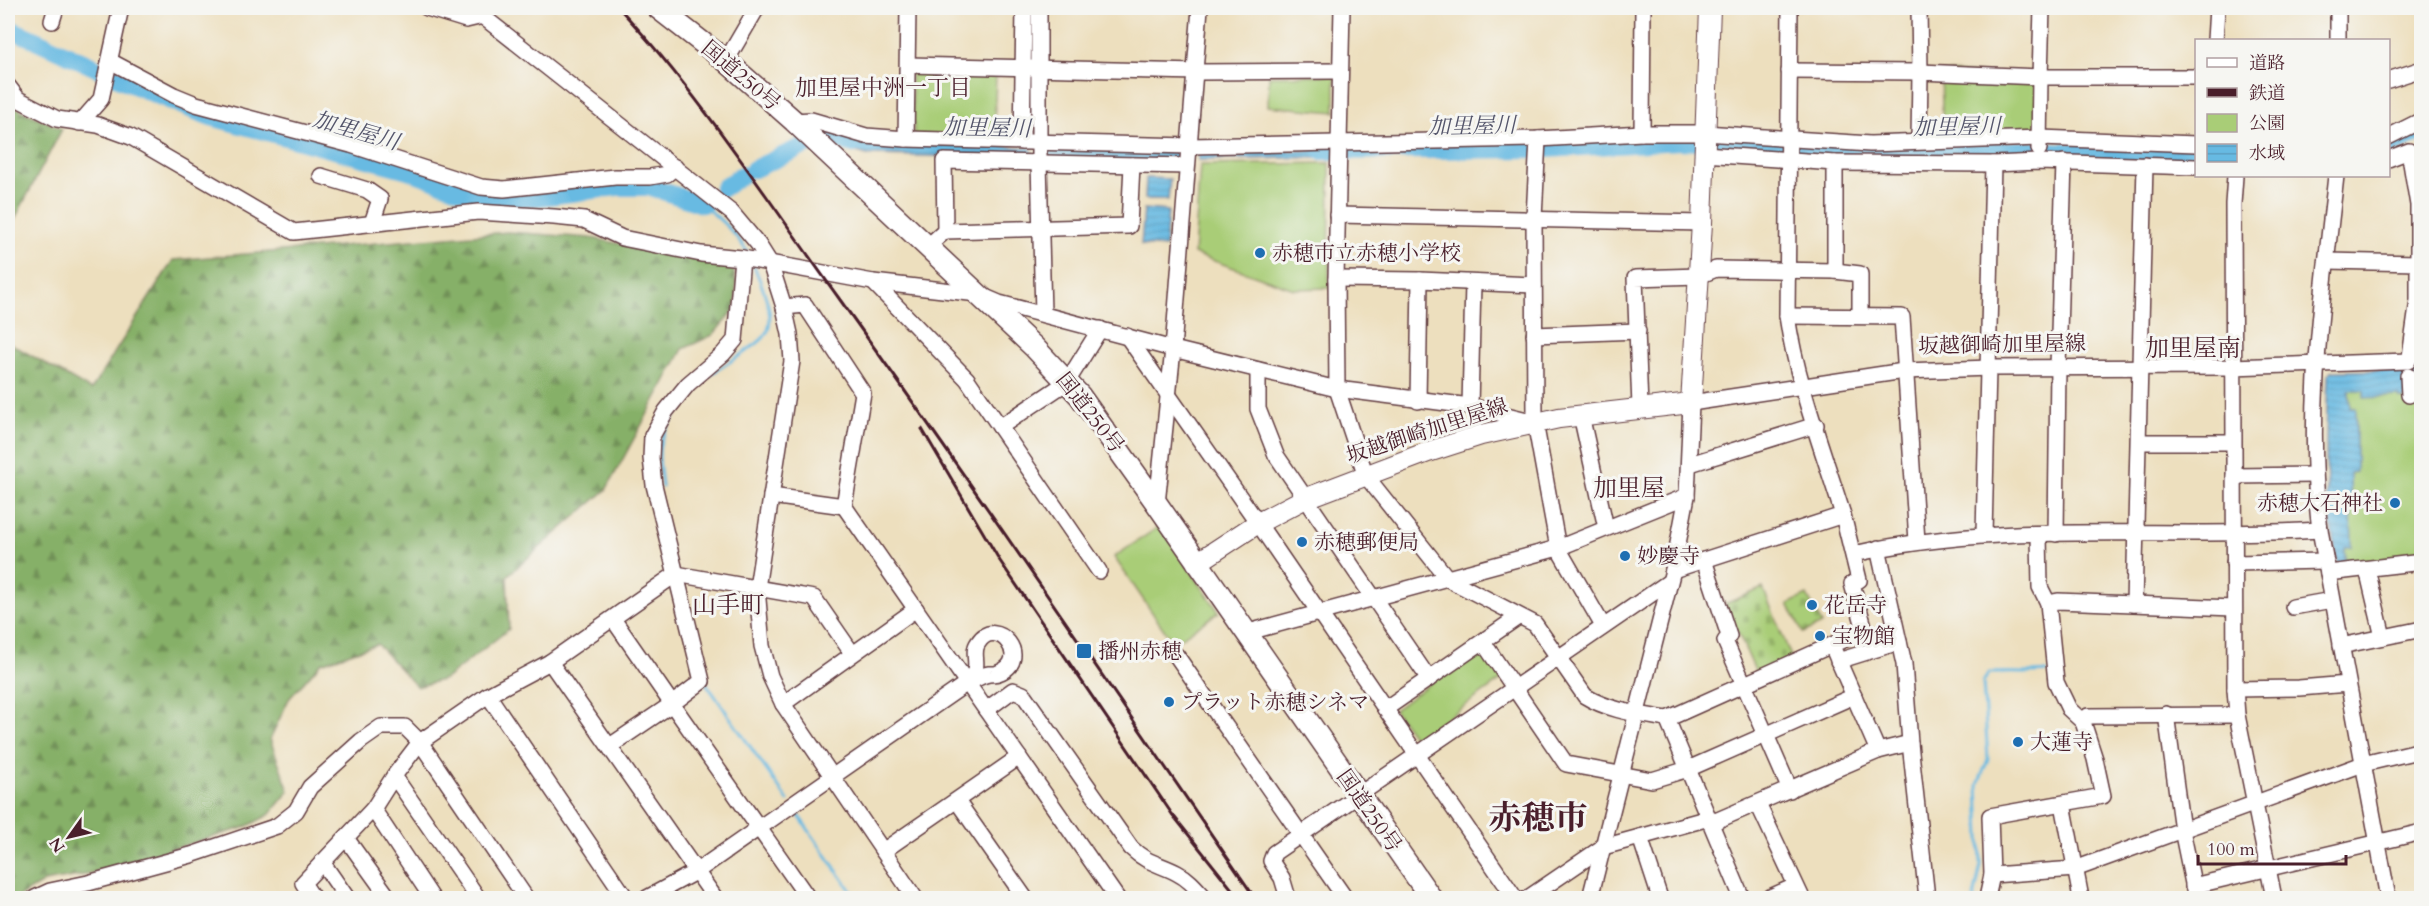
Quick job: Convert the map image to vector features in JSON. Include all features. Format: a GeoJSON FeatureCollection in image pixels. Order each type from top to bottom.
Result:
{"type":"FeatureCollection","features":[{"type":"Feature","properties":{"kind":"highway","name":"国道250号"},"geometry":{"type":"LineString","coordinates":[[658,8],[726,62],[799,126],[978,294],[1067,382],[1092,412],[1157,504],[1431,898]]}},
{"type":"Feature","properties":{"kind":"main road"},"geometry":{"type":"LineString","coordinates":[[1691,403],[1702,223],[1710,8]]}},
{"type":"Feature","properties":{"kind":"main road","name":"坂越御崎加里屋線"},"geometry":{"type":"LineString","coordinates":[[1197,563],[1258,523],[1304,499],[1428,452],[1481,435],[1535,422],[1640,407],[1691,403]]}},
{"type":"Feature","properties":{"kind":"street"},"geometry":{"type":"LineString","coordinates":[[80,123],[101,99],[121,8]]}},
{"type":"Feature","properties":{"kind":"street"},"geometry":{"type":"LineString","coordinates":[[427,8],[466,20],[480,10],[732,213],[758,244],[770,263],[784,307],[792,361],[758,588],[762,646],[770,676],[783,704],[915,898]]}},
{"type":"Feature","properties":{"kind":"street"},"geometry":{"type":"LineString","coordinates":[[726,62],[757,8]]}},
{"type":"Feature","properties":{"kind":"street"},"geometry":{"type":"LineString","coordinates":[[906,139],[908,8]]}},
{"type":"Feature","properties":{"kind":"street"},"geometry":{"type":"LineString","coordinates":[[1024,8],[1031,69],[1040,228],[1042,313]]}},
{"type":"Feature","properties":{"kind":"street"},"geometry":{"type":"LineString","coordinates":[[1031,69],[1039,8]]}},
{"type":"Feature","properties":{"kind":"street"},"geometry":{"type":"LineString","coordinates":[[1157,504],[1173,349],[1197,72],[1200,8]]}},
{"type":"Feature","properties":{"kind":"street"},"geometry":{"type":"LineString","coordinates":[[1342,8],[1336,279],[1337,389],[1366,476],[1448,579],[1534,624],[1584,696],[1596,703],[1636,714],[1666,719],[1865,630],[1852,584],[1859,580],[1854,554],[1816,425],[1802,386],[1792,349],[1787,316],[1790,8]]}},
{"type":"Feature","properties":{"kind":"street"},"geometry":{"type":"LineString","coordinates":[[1641,133],[1642,8]]}},
{"type":"Feature","properties":{"kind":"street"},"geometry":{"type":"LineString","coordinates":[[1919,8],[1919,141]]}},
{"type":"Feature","properties":{"kind":"street"},"geometry":{"type":"LineString","coordinates":[[2039,162],[2042,8]]}},
{"type":"Feature","properties":{"kind":"street"},"geometry":{"type":"LineString","coordinates":[[2215,39],[2217,8]]}},
{"type":"Feature","properties":{"kind":"street"},"geometry":{"type":"LineString","coordinates":[[2338,8],[2338,39]]}},
{"type":"Feature","properties":{"kind":"street"},"geometry":{"type":"LineString","coordinates":[[908,65],[1197,72],[1340,72]]}},
{"type":"Feature","properties":{"kind":"street"},"geometry":{"type":"LineString","coordinates":[[108,69],[196,104],[351,145],[482,187],[504,189],[615,177],[650,177],[667,174],[675,166]]}},
{"type":"Feature","properties":{"kind":"street"},"geometry":{"type":"LineString","coordinates":[[2390,79],[2421,69]]}},
{"type":"Feature","properties":{"kind":"street"},"geometry":{"type":"LineString","coordinates":[[1789,71],[1920,72],[2040,77],[2195,77]]}},
{"type":"Feature","properties":{"kind":"street"},"geometry":{"type":"LineString","coordinates":[[8,86],[18,99],[57,119],[116,130],[131,137],[294,232],[478,212],[584,220],[622,238],[701,255],[742,258],[873,282],[978,294],[999,303],[1337,389],[1477,407],[1535,422]]}},
{"type":"Feature","properties":{"kind":"street"},"geometry":{"type":"LineString","coordinates":[[799,126],[811,120],[866,136],[1188,156],[1641,133],[1705,133],[1870,144],[2040,138],[2195,144]]}},
{"type":"Feature","properties":{"kind":"street"},"geometry":{"type":"LineString","coordinates":[[2390,136],[2421,120]]}},
{"type":"Feature","properties":{"kind":"street"},"geometry":{"type":"LineString","coordinates":[[1538,139],[1534,218],[1535,422],[1558,548],[1603,626]]}},
{"type":"Feature","properties":{"kind":"street"},"geometry":{"type":"LineString","coordinates":[[945,231],[944,161],[1034,148],[1132,165],[1188,156]]}},
{"type":"Feature","properties":{"kind":"street"},"geometry":{"type":"LineString","coordinates":[[2327,261],[2418,264],[2418,205],[2409,151],[2390,158]]}},
{"type":"Feature","properties":{"kind":"street"},"geometry":{"type":"LineString","coordinates":[[1704,154],[1835,163],[2064,162],[2195,167]]}},
{"type":"Feature","properties":{"kind":"street"},"geometry":{"type":"LineString","coordinates":[[2056,534],[2064,162]]}},
{"type":"Feature","properties":{"kind":"street"},"geometry":{"type":"LineString","coordinates":[[1835,163],[1835,271]]}},
{"type":"Feature","properties":{"kind":"street"},"geometry":{"type":"LineString","coordinates":[[1984,534],[1990,368],[1993,164]]}},
{"type":"Feature","properties":{"kind":"street"},"geometry":{"type":"LineString","coordinates":[[927,247],[945,231],[1129,226],[1132,165]]}},
{"type":"Feature","properties":{"kind":"street"},"geometry":{"type":"LineString","coordinates":[[2134,604],[2145,165]]}},
{"type":"Feature","properties":{"kind":"street"},"geometry":{"type":"LineString","coordinates":[[321,176],[367,190],[380,200],[372,223]]}},
{"type":"Feature","properties":{"kind":"street"},"geometry":{"type":"LineString","coordinates":[[2235,177],[2232,367],[2235,689],[2237,715],[2274,898]]}},
{"type":"Feature","properties":{"kind":"street"},"geometry":{"type":"LineString","coordinates":[[2336,177],[2316,363],[2314,475],[2320,530],[2332,600],[2388,898]]}},
{"type":"Feature","properties":{"kind":"street"},"geometry":{"type":"LineString","coordinates":[[1337,215],[1702,223]]}},
{"type":"Feature","properties":{"kind":"street"},"geometry":{"type":"LineString","coordinates":[[610,746],[702,681],[654,485],[651,458],[652,436],[666,411],[688,384],[723,354],[735,340],[742,258]]}},
{"type":"Feature","properties":{"kind":"street","name":"坂越御崎加里屋線"},"geometry":{"type":"LineString","coordinates":[[1691,403],[1904,371],[2140,366],[2232,367],[2408,361],[2418,300],[2418,264]]}},
{"type":"Feature","properties":{"kind":"street"},"geometry":{"type":"LineString","coordinates":[[1640,407],[1635,278],[1699,276],[1716,269],[1835,271],[1860,274],[1860,316]]}},
{"type":"Feature","properties":{"kind":"street"},"geometry":{"type":"LineString","coordinates":[[1336,279],[1534,285]]}},
{"type":"Feature","properties":{"kind":"street"},"geometry":{"type":"LineString","coordinates":[[1418,401],[1420,280]]}},
{"type":"Feature","properties":{"kind":"street"},"geometry":{"type":"LineString","coordinates":[[873,282],[967,379],[1099,571]]}},
{"type":"Feature","properties":{"kind":"street"},"geometry":{"type":"LineString","coordinates":[[1473,283],[1477,407],[1481,435]]}},
{"type":"Feature","properties":{"kind":"street"},"geometry":{"type":"LineString","coordinates":[[784,307],[805,305],[863,393],[844,506],[1117,898]]}},
{"type":"Feature","properties":{"kind":"street"},"geometry":{"type":"LineString","coordinates":[[1787,316],[1902,317],[1917,540]]}},
{"type":"Feature","properties":{"kind":"street"},"geometry":{"type":"LineString","coordinates":[[1000,427],[1067,382],[1100,329]]}},
{"type":"Feature","properties":{"kind":"street"},"geometry":{"type":"LineString","coordinates":[[1534,335],[1638,331]]}},
{"type":"Feature","properties":{"kind":"street"},"geometry":{"type":"LineString","coordinates":[[1127,336],[1515,898]]}},
{"type":"Feature","properties":{"kind":"street"},"geometry":{"type":"LineString","coordinates":[[1258,370],[1258,409],[1276,455],[1429,679]]}},
{"type":"Feature","properties":{"kind":"street"},"geometry":{"type":"LineString","coordinates":[[2408,376],[2409,395]]}},
{"type":"Feature","properties":{"kind":"street"},"geometry":{"type":"LineString","coordinates":[[1590,898],[1671,576],[1687,496],[1691,403]]}},
{"type":"Feature","properties":{"kind":"street"},"geometry":{"type":"LineString","coordinates":[[1581,415],[1606,528]]}},
{"type":"Feature","properties":{"kind":"street"},"geometry":{"type":"LineString","coordinates":[[1690,464],[1816,425]]}},
{"type":"Feature","properties":{"kind":"street"},"geometry":{"type":"LineString","coordinates":[[2139,442],[2233,442]]}},
{"type":"Feature","properties":{"kind":"street"},"geometry":{"type":"LineString","coordinates":[[2234,476],[2314,475]]}},
{"type":"Feature","properties":{"kind":"street"},"geometry":{"type":"LineString","coordinates":[[771,496],[844,506]]}},
{"type":"Feature","properties":{"kind":"street"},"geometry":{"type":"LineString","coordinates":[[1245,633],[1558,548],[1687,496]]}},
{"type":"Feature","properties":{"kind":"street"},"geometry":{"type":"LineString","coordinates":[[1288,898],[1281,878],[1270,861],[1274,853],[1603,626],[1671,576],[1704,560],[1843,515]]}},
{"type":"Feature","properties":{"kind":"street"},"geometry":{"type":"LineString","coordinates":[[1854,554],[1917,540],[1984,534],[2234,535],[2320,530]]}},
{"type":"Feature","properties":{"kind":"street"},"geometry":{"type":"LineString","coordinates":[[1987,898],[1992,875],[1990,816],[2103,796],[2095,759],[2083,722],[2069,709],[2056,682],[2048,603],[2040,587],[2039,535]]}},
{"type":"Feature","properties":{"kind":"street"},"geometry":{"type":"LineString","coordinates":[[1878,548],[1904,664],[1927,898]]}},
{"type":"Feature","properties":{"kind":"street"},"geometry":{"type":"LineString","coordinates":[[1704,560],[1729,636],[1725,641],[1790,790]]}},
{"type":"Feature","properties":{"kind":"street"},"geometry":{"type":"LineString","coordinates":[[2234,563],[2367,569],[2421,562]]}},
{"type":"Feature","properties":{"kind":"street"},"geometry":{"type":"LineString","coordinates":[[2367,569],[2383,636]]}},
{"type":"Feature","properties":{"kind":"street"},"geometry":{"type":"LineString","coordinates":[[313,898],[303,883],[373,809],[420,742],[488,695],[550,662],[676,574],[814,598],[852,653]]}},
{"type":"Feature","properties":{"kind":"street"},"geometry":{"type":"LineString","coordinates":[[2293,607],[2332,600]]}},
{"type":"Feature","properties":{"kind":"street"},"geometry":{"type":"LineString","coordinates":[[2048,603],[2058,601],[2233,608]]}},
{"type":"Feature","properties":{"kind":"street"},"geometry":{"type":"LineString","coordinates":[[783,704],[916,609]]}},
{"type":"Feature","properties":{"kind":"street"},"geometry":{"type":"LineString","coordinates":[[1385,709],[1518,617]]}},
{"type":"Feature","properties":{"kind":"street"},"geometry":{"type":"LineString","coordinates":[[613,619],[808,898]]}},
{"type":"Feature","properties":{"kind":"street"},"geometry":{"type":"LineString","coordinates":[[2341,646],[2421,628]]}},
{"type":"Feature","properties":{"kind":"street"},"geometry":{"type":"LineString","coordinates":[[1483,642],[1566,764],[1652,780],[1688,768],[1854,696]]}},
{"type":"Feature","properties":{"kind":"street"},"geometry":{"type":"LineString","coordinates":[[1838,661],[1899,642]]}},
{"type":"Feature","properties":{"kind":"street"},"geometry":{"type":"LineString","coordinates":[[1832,646],[1878,751]]}},
{"type":"Feature","properties":{"kind":"street"},"geometry":{"type":"LineString","coordinates":[[1176,655],[1345,898]]}},
{"type":"Feature","properties":{"kind":"street"},"geometry":{"type":"LineString","coordinates":[[550,662],[716,898]]}},
{"type":"Feature","properties":{"kind":"street"},"geometry":{"type":"LineString","coordinates":[[647,898],[697,870],[760,828],[967,683]]}},
{"type":"Feature","properties":{"kind":"street"},"geometry":{"type":"LineString","coordinates":[[2235,689],[2299,688],[2348,684]]}},
{"type":"Feature","properties":{"kind":"street"},"geometry":{"type":"LineString","coordinates":[[986,710],[1013,690],[1023,694],[1131,848],[1143,860],[1175,872],[1192,883],[1202,898]]}},
{"type":"Feature","properties":{"kind":"street"},"geometry":{"type":"LineString","coordinates":[[488,695],[626,898]]}},
{"type":"Feature","properties":{"kind":"street"},"geometry":{"type":"LineString","coordinates":[[2166,714],[2182,830],[2194,892],[2268,869],[2421,832]]}},
{"type":"Feature","properties":{"kind":"street"},"geometry":{"type":"LineString","coordinates":[[2083,722],[2088,716],[2237,715]]}},
{"type":"Feature","properties":{"kind":"street"},"geometry":{"type":"LineString","coordinates":[[1666,719],[1742,898]]}},
{"type":"Feature","properties":{"kind":"street"},"geometry":{"type":"LineString","coordinates":[[35,898],[50,891],[191,855],[277,826],[296,811],[310,787],[381,727],[405,727],[420,742],[526,898]]}},
{"type":"Feature","properties":{"kind":"street"},"geometry":{"type":"LineString","coordinates":[[1528,898],[1603,847],[1710,820],[1758,804],[1878,751],[1910,743]]}},
{"type":"Feature","properties":{"kind":"street"},"geometry":{"type":"LineString","coordinates":[[1992,875],[2075,869],[2363,764],[2421,750]]}},
{"type":"Feature","properties":{"kind":"street"},"geometry":{"type":"LineString","coordinates":[[883,851],[1019,757]]}},
{"type":"Feature","properties":{"kind":"street"},"geometry":{"type":"LineString","coordinates":[[394,776],[478,898]]}},
{"type":"Feature","properties":{"kind":"street"},"geometry":{"type":"LineString","coordinates":[[957,801],[1025,898]]}},
{"type":"Feature","properties":{"kind":"street"},"geometry":{"type":"LineString","coordinates":[[1758,804],[1799,892],[1768,898]]}},
{"type":"Feature","properties":{"kind":"street"},"geometry":{"type":"LineString","coordinates":[[2063,804],[2081,898]]}},
{"type":"Feature","properties":{"kind":"street"},"geometry":{"type":"LineString","coordinates":[[373,809],[432,898]]}},
{"type":"Feature","properties":{"kind":"street"},"geometry":{"type":"LineString","coordinates":[[1640,837],[1660,898]]}},
{"type":"Feature","properties":{"kind":"street"},"geometry":{"type":"LineString","coordinates":[[346,838],[389,898]]}},
{"type":"Feature","properties":{"kind":"street"},"geometry":{"type":"LineString","coordinates":[[322,862],[347,898]]}},
{"type":"Feature","properties":{"kind":"green space"},"geometry":{"type":"Polygon","coordinates":[[[996,71],[994,137],[914,135],[911,72],[996,71]]]}},
{"type":"Feature","properties":{"kind":"green space"},"geometry":{"type":"Polygon","coordinates":[[[1941,72],[2040,77],[2040,138],[1943,141],[1941,72]]]}},
{"type":"Feature","properties":{"kind":"green space"},"geometry":{"type":"Polygon","coordinates":[[[1335,75],[1335,112],[1268,106],[1269,76],[1335,75]]]}},
{"type":"Feature","properties":{"kind":"green space"},"geometry":{"type":"Polygon","coordinates":[[[8,99],[16,108],[62,129],[8,232],[8,99]]]}},
{"type":"Feature","properties":{"kind":"green space"},"geometry":{"type":"Polygon","coordinates":[[[1330,163],[1329,288],[1294,289],[1194,254],[1200,165],[1330,163]]]}},
{"type":"Feature","properties":{"kind":"green space"},"geometry":{"type":"Polygon","coordinates":[[[508,232],[592,238],[674,255],[732,262],[736,282],[736,308],[713,335],[683,349],[606,490],[507,576],[509,629],[445,679],[417,687],[377,644],[321,663],[289,699],[270,739],[289,791],[269,815],[246,827],[84,875],[44,882],[17,898],[8,898],[8,342],[91,390],[173,260],[508,232]]]}},
{"type":"Feature","properties":{"kind":"green space"},"geometry":{"type":"Polygon","coordinates":[[[2417,369],[2421,369],[2421,558],[2345,567],[2327,501],[2328,375],[2401,370],[2411,378],[2417,369]]]}},
{"type":"Feature","properties":{"kind":"green space"},"geometry":{"type":"Polygon","coordinates":[[[1160,526],[1219,612],[1173,643],[1114,557],[1160,526]]]}},
{"type":"Feature","properties":{"kind":"green space"},"geometry":{"type":"Polygon","coordinates":[[[1763,588],[1792,659],[1757,675],[1725,604],[1763,588]]]}},
{"type":"Feature","properties":{"kind":"green space"},"geometry":{"type":"Polygon","coordinates":[[[1807,595],[1822,624],[1803,633],[1788,604],[1807,595]]]}},
{"type":"Feature","properties":{"kind":"green space"},"geometry":{"type":"Polygon","coordinates":[[[1479,647],[1504,678],[1416,740],[1394,710],[1479,647]]]}},
{"type":"Feature","properties":{"kind":"water"},"geometry":{"type":"Polygon","coordinates":[[[825,131],[1031,148],[1033,158],[867,155],[838,144],[824,133],[825,131]]]}},
{"type":"Feature","properties":{"kind":"water"},"geometry":{"type":"Polygon","coordinates":[[[1043,148],[1180,152],[1179,163],[1043,160],[1043,148]]]}},
{"type":"Feature","properties":{"kind":"water"},"geometry":{"type":"Polygon","coordinates":[[[1332,150],[1332,157],[1198,160],[1199,152],[1332,150]]]}},
{"type":"Feature","properties":{"kind":"water"},"geometry":{"type":"Polygon","coordinates":[[[1146,178],[1170,179],[1168,200],[1145,199],[1146,178]]]}},
{"type":"Feature","properties":{"kind":"water"},"geometry":{"type":"Polygon","coordinates":[[[1144,209],[1168,211],[1165,247],[1141,245],[1144,209]]]}},
{"type":"Feature","properties":{"kind":"water"},"geometry":{"type":"Polygon","coordinates":[[[2417,369],[2421,369],[2421,396],[2417,396],[2417,399],[2400,399],[2399,396],[2364,398],[2364,390],[2349,390],[2350,408],[2356,408],[2356,472],[2350,473],[2352,547],[2345,547],[2345,567],[2338,568],[2327,501],[2328,375],[2333,371],[2401,370],[2411,378],[2417,369]]]}},
{"type":"Feature","properties":{"kind":"waterway","name":"加里屋川"},"geometry":{"type":"LineString","coordinates":[[8,28],[160,97],[211,117],[408,170],[460,190],[495,199],[540,197],[617,187],[650,187],[702,204],[705,202]]}},
{"type":"Feature","properties":{"kind":"waterway"},"geometry":{"type":"LineString","coordinates":[[1031,64],[1032,50]]}},
{"type":"Feature","properties":{"kind":"waterway"},"geometry":{"type":"LineString","coordinates":[[1030,127],[1031,74]]}},
{"type":"Feature","properties":{"kind":"waterway","name":"加里屋川"},"geometry":{"type":"LineString","coordinates":[[2390,146],[2422,131]]}},
{"type":"Feature","properties":{"kind":"waterway","name":"加里屋川"},"geometry":{"type":"LineString","coordinates":[[754,169],[806,145],[837,139],[854,144]]}},
{"type":"Feature","properties":{"kind":"waterway","name":"加里屋川"},"geometry":{"type":"LineString","coordinates":[[1322,151],[1546,149],[1681,141],[1885,153],[2022,150],[2195,156]]}},
{"type":"Feature","properties":{"kind":"waterway","name":"加里屋川"},"geometry":{"type":"LineString","coordinates":[[723,188],[742,175]]}},
{"type":"Feature","properties":{"kind":"waterway"},"geometry":{"type":"LineString","coordinates":[[702,204],[734,234],[749,255]]}},
{"type":"Feature","properties":{"kind":"waterway"},"geometry":{"type":"LineString","coordinates":[[710,375],[754,346],[768,330],[770,321],[767,302],[754,266]]}},
{"type":"Feature","properties":{"kind":"waterway"},"geometry":{"type":"LineString","coordinates":[[662,487],[659,455],[663,436],[673,418],[705,379]]}},
{"type":"Feature","properties":{"kind":"waterway"},"geometry":{"type":"LineString","coordinates":[[1974,898],[1981,865],[1978,785],[1988,759],[1983,682],[1989,673],[2046,672]]}},
{"type":"Feature","properties":{"kind":"waterway"},"geometry":{"type":"LineString","coordinates":[[706,683],[788,801]]}},
{"type":"Feature","properties":{"kind":"waterway"},"geometry":{"type":"LineString","coordinates":[[794,809],[856,898]]}},
{"type":"Feature","properties":{"kind":"railway"},"geometry":{"type":"LineString","coordinates":[[619,8],[678,76],[759,186],[996,521],[1255,898]]}},
{"type":"Feature","properties":{"kind":"railway"},"geometry":{"type":"LineString","coordinates":[[922,429],[1000,561],[1172,814],[1239,898]]}},
{"type":"Feature","properties":{"kind":"place","name":"赤穂市立赤穂小学校"},"geometry":{"type":"Point","coordinates":[1260,253]}},
{"type":"Feature","properties":{"kind":"place","name":"赤穂大石神社"},"geometry":{"type":"Point","coordinates":[2395,503]}},
{"type":"Feature","properties":{"kind":"place","name":"赤穂郵便局"},"geometry":{"type":"Point","coordinates":[1302,542]}},
{"type":"Feature","properties":{"kind":"place","name":"妙慶寺"},"geometry":{"type":"Point","coordinates":[1625,556]}},
{"type":"Feature","properties":{"kind":"place","name":"花岳寺"},"geometry":{"type":"Point","coordinates":[1812,605]}},
{"type":"Feature","properties":{"kind":"place","name":"宝物館"},"geometry":{"type":"Point","coordinates":[1820,636]}},
{"type":"Feature","properties":{"kind":"place","name":"播州赤穂"},"geometry":{"type":"Point","coordinates":[1084,651]}},
{"type":"Feature","properties":{"kind":"place","name":"プラット赤穂シネマ"},"geometry":{"type":"Point","coordinates":[1169,702]}},
{"type":"Feature","properties":{"kind":"place","name":"大蓮寺"},"geometry":{"type":"Point","coordinates":[2018,742]}},
{"type":"Feature","properties":{"kind":"district","name":"加里屋中洲一丁目"},"geometry":{"type":"Point","coordinates":[883,88]}},
{"type":"Feature","properties":{"kind":"district","name":"加里屋南"},"geometry":{"type":"Point","coordinates":[2193,348]}},
{"type":"Feature","properties":{"kind":"district","name":"加里屋"},"geometry":{"type":"Point","coordinates":[1629,488]}},
{"type":"Feature","properties":{"kind":"district","name":"山手町"},"geometry":{"type":"Point","coordinates":[728,605]}},
{"type":"Feature","properties":{"kind":"district","name":"赤穂市"},"geometry":{"type":"Point","coordinates":[1538,818]}}]}
